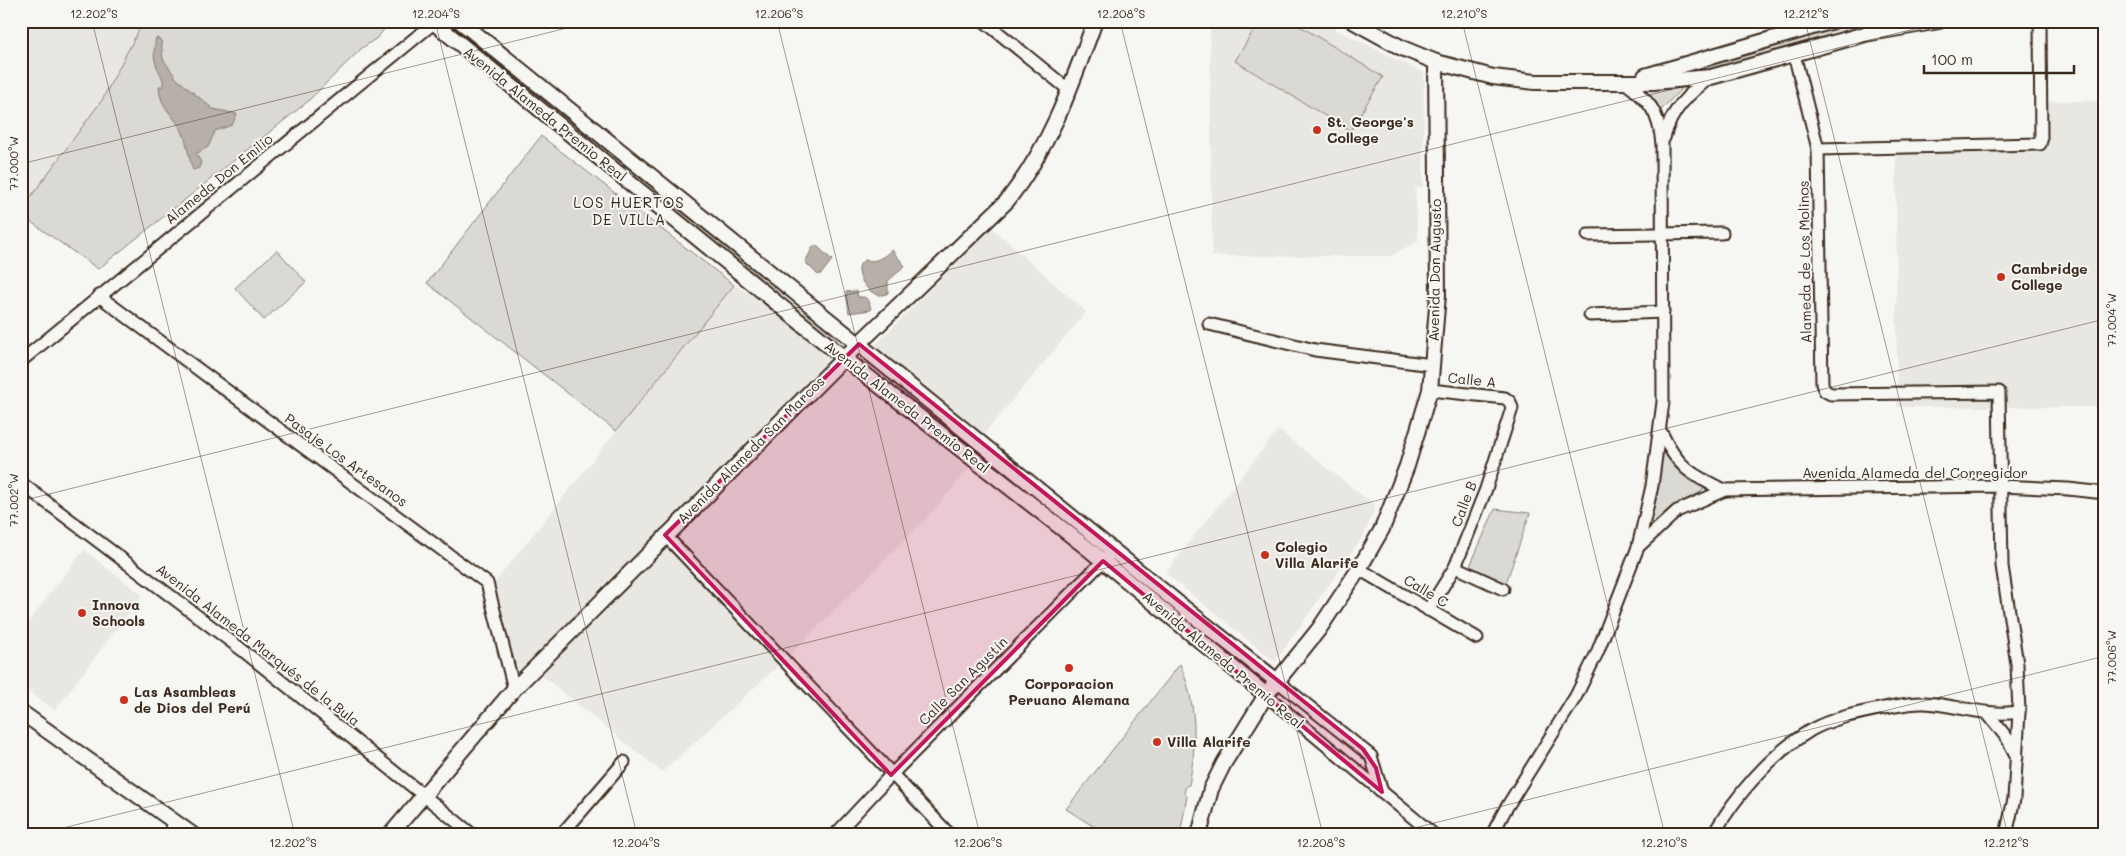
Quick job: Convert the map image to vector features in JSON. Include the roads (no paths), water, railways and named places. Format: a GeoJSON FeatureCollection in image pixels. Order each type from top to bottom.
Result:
{"type":"FeatureCollection","features":[{"type":"Feature","properties":{"kind":"street","name":"Avenida Alameda Premio Real"},"geometry":{"type":"LineString","coordinates":[[460,21],[1179,604],[1371,756],[1382,792]]}},
{"type":"Feature","properties":{"kind":"street"},"geometry":{"type":"LineString","coordinates":[[984,21],[1069,90]]}},
{"type":"Feature","properties":{"kind":"street","name":"Avenida Alameda San Marcos"},"geometry":{"type":"LineString","coordinates":[[390,835],[514,689],[844,358],[1007,201],[1025,178],[1047,142],[1095,21]]}},
{"type":"Feature","properties":{"kind":"street"},"geometry":{"type":"LineString","coordinates":[[1353,21],[1436,62],[1493,77],[1535,82],[1653,82],[1711,77],[1865,34],[1931,22]]}},
{"type":"Feature","properties":{"kind":"street"},"geometry":{"type":"LineString","coordinates":[[1623,81],[1671,70],[1833,21]]}},
{"type":"Feature","properties":{"kind":"street"},"geometry":{"type":"LineString","coordinates":[[1818,149],[2040,144],[2042,141],[2040,21]]}},
{"type":"Feature","properties":{"kind":"street","name":"Avenida Alameda Premio Real"},"geometry":{"type":"LineString","coordinates":[[434,22],[844,358],[1104,561],[1434,835]]}},
{"type":"Feature","properties":{"kind":"street","name":"Alameda Don Emilio"},"geometry":{"type":"LineString","coordinates":[[21,361],[434,22]]}},
{"type":"Feature","properties":{"kind":"street","name":"Alameda de Los Molinos"},"geometry":{"type":"LineString","coordinates":[[1794,54],[1818,149],[1822,384],[1825,391],[1831,394],[1905,392],[1999,397],[1999,486]]}},
{"type":"Feature","properties":{"kind":"street","name":"Avenida Don Augusto"},"geometry":{"type":"LineString","coordinates":[[1199,835],[1210,789],[1266,695],[1319,629],[1359,569],[1382,529],[1407,466],[1430,390],[1438,295],[1436,62]]}},
{"type":"Feature","properties":{"kind":"street"},"geometry":{"type":"LineString","coordinates":[[1662,144],[1667,125],[1678,106],[1691,91],[1711,77]]}},
{"type":"Feature","properties":{"kind":"street"},"geometry":{"type":"LineString","coordinates":[[1492,835],[1505,810],[1580,687],[1601,645],[1638,547],[1661,432],[1663,402],[1662,144],[1660,127],[1653,109],[1638,92],[1623,81]]}},
{"type":"Feature","properties":{"kind":"street"},"geometry":{"type":"LineString","coordinates":[[1588,234],[1722,234]]}},
{"type":"Feature","properties":{"kind":"street","name":"Pasaje Los Artesanos"},"geometry":{"type":"LineString","coordinates":[[99,296],[487,583],[514,689]]}},
{"type":"Feature","properties":{"kind":"street"},"geometry":{"type":"LineString","coordinates":[[1590,315],[1663,312]]}},
{"type":"Feature","properties":{"kind":"street"},"geometry":{"type":"LineString","coordinates":[[1209,324],[1315,350],[1432,366]]}},
{"type":"Feature","properties":{"kind":"street","name":"Calle A"},"geometry":{"type":"LineString","coordinates":[[1430,390],[1505,398],[1510,402]]}},
{"type":"Feature","properties":{"kind":"street","name":"Calle B"},"geometry":{"type":"LineString","coordinates":[[1428,610],[1455,567],[1486,489],[1512,408],[1510,402]]}},
{"type":"Feature","properties":{"kind":"street"},"geometry":{"type":"LineString","coordinates":[[934,428],[944,414]]}},
{"type":"Feature","properties":{"kind":"street","name":"Avenida Alameda del Corregidor"},"geometry":{"type":"LineString","coordinates":[[1661,432],[1670,451],[1683,467],[1702,481],[1725,490],[1999,486],[2068,489],[2105,493]]}},
{"type":"Feature","properties":{"kind":"street"},"geometry":{"type":"LineString","coordinates":[[975,460],[985,447]]}},
{"type":"Feature","properties":{"kind":"street","name":"Avenida Alameda Marqués de la Bula"},"geometry":{"type":"LineString","coordinates":[[21,483],[241,648],[473,835]]}},
{"type":"Feature","properties":{"kind":"street"},"geometry":{"type":"LineString","coordinates":[[1999,486],[2002,566],[2017,664],[2019,712],[2018,758],[2014,799],[2006,835]]}},
{"type":"Feature","properties":{"kind":"street","name":"Avenida Alameda del Corregidor"},"geometry":{"type":"LineString","coordinates":[[1638,547],[1677,511],[1725,490]]}},
{"type":"Feature","properties":{"kind":"street"},"geometry":{"type":"LineString","coordinates":[[665,536],[950,835]]}},
{"type":"Feature","properties":{"kind":"street","name":"Calle San Agustín"},"geometry":{"type":"LineString","coordinates":[[835,835],[891,775],[1114,550]]}},
{"type":"Feature","properties":{"kind":"street"},"geometry":{"type":"LineString","coordinates":[[1455,567],[1503,589]]}},
{"type":"Feature","properties":{"kind":"street","name":"Calle C"},"geometry":{"type":"LineString","coordinates":[[1359,569],[1477,638]]}},
{"type":"Feature","properties":{"kind":"street"},"geometry":{"type":"LineString","coordinates":[[1170,616],[1179,604]]}},
{"type":"Feature","properties":{"kind":"street"},"geometry":{"type":"LineString","coordinates":[[1719,832],[1744,789],[1780,754],[1812,730],[1853,714],[1910,703],[1925,703],[1988,714],[2019,712]]}},
{"type":"Feature","properties":{"kind":"street"},"geometry":{"type":"LineString","coordinates":[[21,712],[172,818],[193,835]]}},
{"type":"Feature","properties":{"kind":"street"},"geometry":{"type":"LineString","coordinates":[[1988,714],[2007,738],[2018,758]]}},
{"type":"Feature","properties":{"kind":"street"},"geometry":{"type":"LineString","coordinates":[[561,835],[624,762]]}},
{"type":"Feature","properties":{"kind":"street"},"geometry":{"type":"LineString","coordinates":[[171,835],[172,818]]}},
{"type":"Feature","properties":{"kind":"place","name":"St. George's College"},"geometry":{"type":"Point","coordinates":[1317,130]}},
{"type":"Feature","properties":{"kind":"place","name":"Cambridge College"},"geometry":{"type":"Point","coordinates":[2001,277]}},
{"type":"Feature","properties":{"kind":"place","name":"Colegio Villa Alarife"},"geometry":{"type":"Point","coordinates":[1265,555]}},
{"type":"Feature","properties":{"kind":"place","name":"Innova Schools"},"geometry":{"type":"Point","coordinates":[82,613]}},
{"type":"Feature","properties":{"kind":"place","name":"Corporacion Peruano Alemana"},"geometry":{"type":"Point","coordinates":[1069,668]}},
{"type":"Feature","properties":{"kind":"place","name":"Las Asambleas de Dios del Perú"},"geometry":{"type":"Point","coordinates":[124,700]}},
{"type":"Feature","properties":{"kind":"place","name":"Villa Alarife"},"geometry":{"type":"Point","coordinates":[1157,742]}},
{"type":"Feature","properties":{"kind":"district","name":"LOS HUERTOS DE VILLA"},"geometry":{"type":"Point","coordinates":[629,212]}}]}
